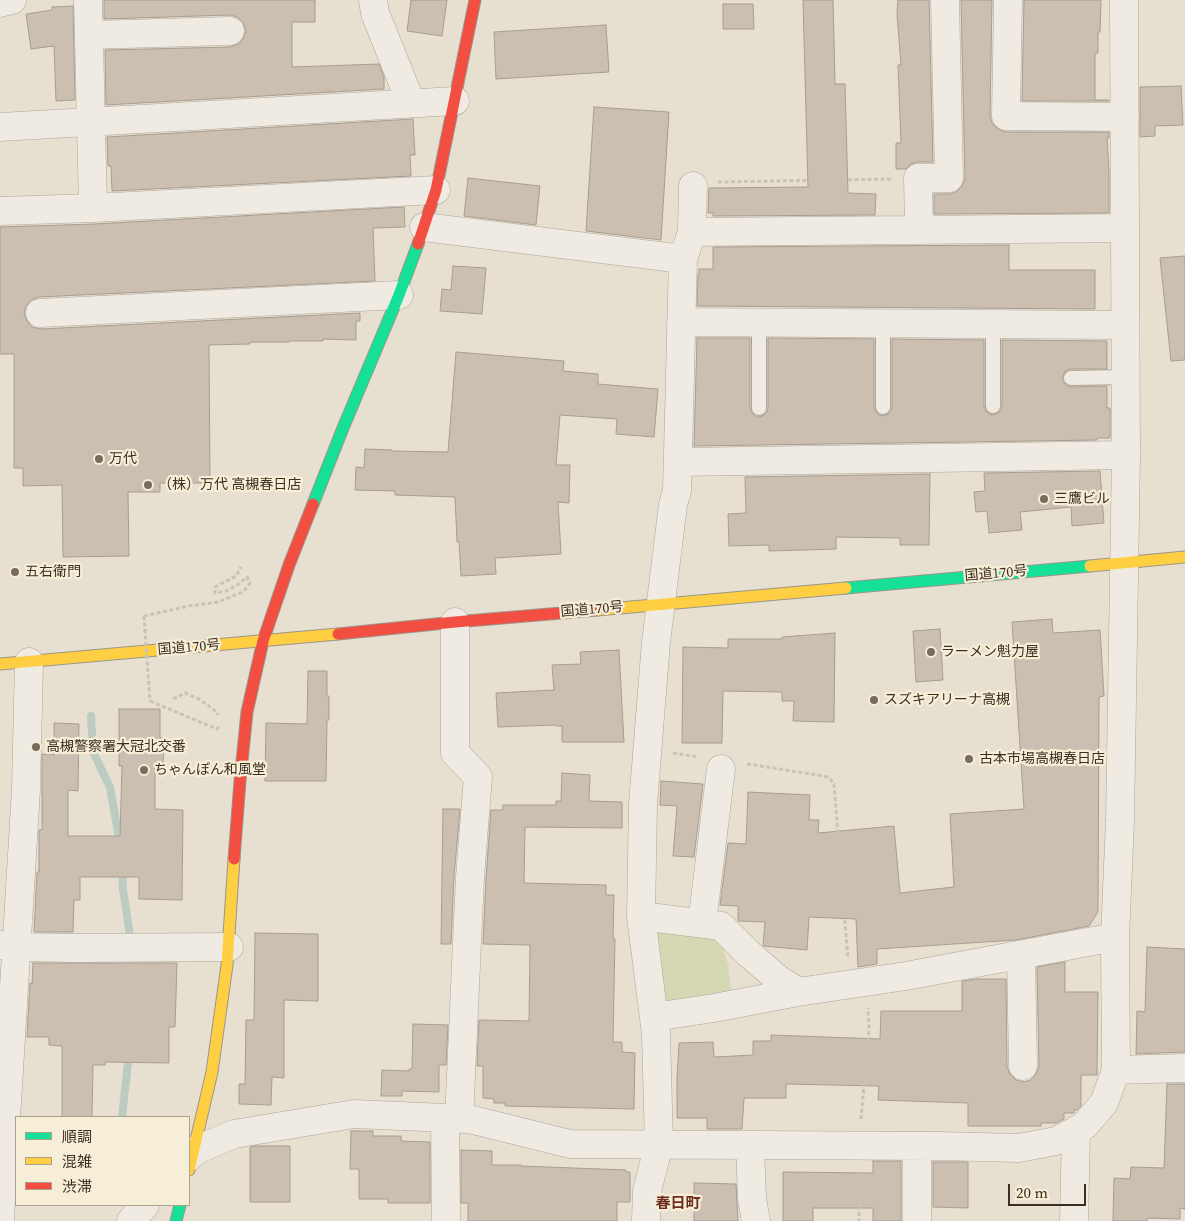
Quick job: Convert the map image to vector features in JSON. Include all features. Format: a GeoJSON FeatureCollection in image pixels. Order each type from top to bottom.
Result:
{"type":"FeatureCollection","features":[{"type":"Feature","properties":{"kind":"main road"},"geometry":{"type":"LineString","coordinates":[[190,1159],[212,1072],[229,947],[240,782],[247,712],[263,641],[289,565],[343,428],[399,295],[424,227],[436,190],[475,0]]}},
{"type":"Feature","properties":{"kind":"main road","name":"国道170号"},"geometry":{"type":"LineString","coordinates":[[0,664],[1185,557]]}},
{"type":"Feature","properties":{"kind":"main road"},"geometry":{"type":"LineString","coordinates":[[176,1221],[180,1206]]}},
{"type":"Feature","properties":{"kind":"street"},"geometry":{"type":"LineString","coordinates":[[0,2],[12,0]]}},
{"type":"Feature","properties":{"kind":"street"},"geometry":{"type":"LineString","coordinates":[[88,0],[93,208]]}},
{"type":"Feature","properties":{"kind":"street"},"geometry":{"type":"LineString","coordinates":[[373,0],[376,13],[411,103]]}},
{"type":"Feature","properties":{"kind":"street"},"geometry":{"type":"LineString","coordinates":[[919,230],[918,178],[948,178],[945,0]]}},
{"type":"Feature","properties":{"kind":"street"},"geometry":{"type":"LineString","coordinates":[[1008,0],[1006,116],[1125,117]]}},
{"type":"Feature","properties":{"kind":"street"},"geometry":{"type":"LineString","coordinates":[[190,1159],[234,1134],[354,1114],[469,1119],[570,1144],[858,1145],[1019,1148],[1056,1142],[1084,1126],[1104,1103],[1116,1070],[1115,937],[1120,820],[1126,455],[1124,0]]}},
{"type":"Feature","properties":{"kind":"street"},"geometry":{"type":"LineString","coordinates":[[89,35],[230,31]]}},
{"type":"Feature","properties":{"kind":"street"},"geometry":{"type":"LineString","coordinates":[[0,127],[455,101]]}},
{"type":"Feature","properties":{"kind":"street"},"geometry":{"type":"LineString","coordinates":[[646,1221],[647,1191],[659,1144],[656,1034],[641,916],[643,804],[656,642],[673,505],[677,491],[683,259],[692,232],[693,186]]}},
{"type":"Feature","properties":{"kind":"street"},"geometry":{"type":"LineString","coordinates":[[0,211],[436,190]]}},
{"type":"Feature","properties":{"kind":"street"},"geometry":{"type":"LineString","coordinates":[[424,227],[683,259]]}},
{"type":"Feature","properties":{"kind":"street"},"geometry":{"type":"LineString","coordinates":[[692,232],[1125,228]]}},
{"type":"Feature","properties":{"kind":"street"},"geometry":{"type":"LineString","coordinates":[[40,313],[399,295]]}},
{"type":"Feature","properties":{"kind":"street"},"geometry":{"type":"LineString","coordinates":[[681,322],[1125,325]]}},
{"type":"Feature","properties":{"kind":"street"},"geometry":{"type":"LineString","coordinates":[[679,462],[1126,455]]}},
{"type":"Feature","properties":{"kind":"street"},"geometry":{"type":"LineString","coordinates":[[446,1221],[478,777],[455,753],[454,622]]}},
{"type":"Feature","properties":{"kind":"street"},"geometry":{"type":"LineString","coordinates":[[0,1219],[8,946],[26,789],[29,662]]}},
{"type":"Feature","properties":{"kind":"street"},"geometry":{"type":"LineString","coordinates":[[702,923],[721,763]]}},
{"type":"Feature","properties":{"kind":"street"},"geometry":{"type":"LineString","coordinates":[[641,916],[721,926],[778,980],[798,992]]}},
{"type":"Feature","properties":{"kind":"street"},"geometry":{"type":"LineString","coordinates":[[654,1017],[859,982],[906,976],[1115,937]]}},
{"type":"Feature","properties":{"kind":"street"},"geometry":{"type":"LineString","coordinates":[[8,946],[229,947]]}},
{"type":"Feature","properties":{"kind":"street"},"geometry":{"type":"LineString","coordinates":[[1021,955],[1023,1066]]}},
{"type":"Feature","properties":{"kind":"street"},"geometry":{"type":"LineString","coordinates":[[1116,1070],[1185,1068]]}},
{"type":"Feature","properties":{"kind":"street"},"geometry":{"type":"LineString","coordinates":[[1074,1221],[1076,1130]]}},
{"type":"Feature","properties":{"kind":"street"},"geometry":{"type":"LineString","coordinates":[[750,1145],[752,1200],[756,1221]]}},
{"type":"Feature","properties":{"kind":"street"},"geometry":{"type":"LineString","coordinates":[[918,1146],[918,1221]]}},
{"type":"Feature","properties":{"kind":"street"},"geometry":{"type":"LineString","coordinates":[[131,1221],[144,1206]]}},
{"type":"Feature","properties":{"kind":"lane"},"geometry":{"type":"LineString","coordinates":[[758,322],[759,408]]}},
{"type":"Feature","properties":{"kind":"lane"},"geometry":{"type":"LineString","coordinates":[[883,323],[883,407]]}},
{"type":"Feature","properties":{"kind":"lane"},"geometry":{"type":"LineString","coordinates":[[993,406],[994,324]]}},
{"type":"Feature","properties":{"kind":"lane"},"geometry":{"type":"LineString","coordinates":[[1071,378],[1125,377]]}},
{"type":"Feature","properties":{"kind":"path"},"geometry":{"type":"LineString","coordinates":[[693,186],[700,182],[918,178]]}},
{"type":"Feature","properties":{"kind":"path"},"geometry":{"type":"LineString","coordinates":[[222,723],[217,729],[150,701],[144,616],[218,602],[243,592],[250,583],[247,577],[226,591],[215,594],[215,587],[236,576],[241,568]]}},
{"type":"Feature","properties":{"kind":"path"},"geometry":{"type":"LineString","coordinates":[[173,699],[185,693],[199,699],[217,712],[219,718]]}},
{"type":"Feature","properties":{"kind":"path"},"geometry":{"type":"LineString","coordinates":[[648,749],[721,763],[824,776],[832,781],[849,966],[865,996],[869,1028],[858,1145],[860,1221]]}},
{"type":"Feature","properties":{"kind":"green space"},"geometry":{"type":"Polygon","coordinates":[[[647,923],[719,932],[728,965],[732,997],[661,1009],[647,923]]]}},
{"type":"Feature","properties":{"kind":"building"},"geometry":{"type":"Polygon","coordinates":[[[104,0],[315,0],[315,22],[292,22],[292,67],[379,64],[384,77],[384,89],[106,105],[105,50],[230,47],[239,44],[246,31],[243,22],[237,17],[230,15],[104,19],[104,0]]]}},
{"type":"Feature","properties":{"kind":"building"},"geometry":{"type":"Polygon","coordinates":[[[411,0],[447,0],[442,36],[407,31],[411,0]]]}},
{"type":"Feature","properties":{"kind":"building"},"geometry":{"type":"Polygon","coordinates":[[[803,0],[833,0],[835,84],[845,84],[848,193],[876,194],[875,215],[713,216],[713,213],[708,213],[709,188],[808,187],[803,0]]]}},
{"type":"Feature","properties":{"kind":"building"},"geometry":{"type":"Polygon","coordinates":[[[898,0],[929,0],[933,162],[918,162],[911,164],[906,169],[896,169],[896,143],[901,143],[898,65],[901,65],[897,14],[898,0]]]}},
{"type":"Feature","properties":{"kind":"building"},"geometry":{"type":"Polygon","coordinates":[[[961,0],[992,0],[990,116],[992,123],[998,129],[1006,132],[1109,132],[1109,138],[1107,138],[1109,213],[934,214],[934,194],[956,192],[962,186],[965,178],[961,0]]]}},
{"type":"Feature","properties":{"kind":"building"},"geometry":{"type":"Polygon","coordinates":[[[1024,0],[1101,0],[1098,53],[1095,53],[1095,100],[1109,101],[1022,101],[1024,0]]]}},
{"type":"Feature","properties":{"kind":"building"},"geometry":{"type":"Polygon","coordinates":[[[723,4],[753,4],[754,29],[723,29],[723,4]]]}},
{"type":"Feature","properties":{"kind":"building"},"geometry":{"type":"Polygon","coordinates":[[[73,6],[75,100],[56,101],[54,46],[31,49],[26,14],[52,10],[52,7],[73,6]]]}},
{"type":"Feature","properties":{"kind":"building"},"geometry":{"type":"Polygon","coordinates":[[[606,25],[609,72],[496,79],[494,32],[606,25]]]}},
{"type":"Feature","properties":{"kind":"building"},"geometry":{"type":"Polygon","coordinates":[[[1181,86],[1183,125],[1155,126],[1155,136],[1140,137],[1140,87],[1181,86]]]}},
{"type":"Feature","properties":{"kind":"building"},"geometry":{"type":"Polygon","coordinates":[[[594,107],[669,112],[661,240],[586,231],[594,107]]]}},
{"type":"Feature","properties":{"kind":"building"},"geometry":{"type":"Polygon","coordinates":[[[413,119],[415,155],[410,155],[411,176],[112,191],[111,166],[108,166],[107,137],[413,119]]]}},
{"type":"Feature","properties":{"kind":"building"},"geometry":{"type":"Polygon","coordinates":[[[468,178],[540,186],[536,225],[464,216],[468,178]]]}},
{"type":"Feature","properties":{"kind":"building"},"geometry":{"type":"Polygon","coordinates":[[[404,207],[405,227],[373,228],[375,281],[39,297],[31,300],[26,306],[24,313],[32,327],[41,329],[360,313],[360,321],[356,321],[356,340],[323,339],[323,341],[250,342],[250,344],[209,345],[210,483],[160,483],[160,492],[128,492],[129,556],[63,557],[62,485],[23,486],[23,468],[14,468],[14,354],[0,354],[0,227],[94,224],[404,207]]]}},
{"type":"Feature","properties":{"kind":"building"},"geometry":{"type":"Polygon","coordinates":[[[1009,245],[1009,270],[1095,270],[1095,309],[697,306],[699,269],[713,269],[713,247],[1009,245]]]}},
{"type":"Feature","properties":{"kind":"building"},"geometry":{"type":"Polygon","coordinates":[[[1185,256],[1185,360],[1171,361],[1160,258],[1185,256]]]}},
{"type":"Feature","properties":{"kind":"building"},"geometry":{"type":"Polygon","coordinates":[[[453,266],[486,268],[482,314],[440,311],[442,289],[451,290],[453,266]]]}},
{"type":"Feature","properties":{"kind":"building"},"geometry":{"type":"Polygon","coordinates":[[[697,338],[750,338],[750,408],[755,416],[759,417],[767,412],[768,408],[768,338],[874,339],[874,407],[879,415],[883,416],[891,411],[892,407],[892,339],[984,340],[984,406],[989,414],[993,415],[1001,410],[1002,406],[1002,340],[1107,341],[1107,369],[1070,369],[1064,373],[1062,379],[1067,386],[1071,387],[1107,386],[1107,408],[1110,408],[1110,438],[1097,438],[1097,440],[694,446],[697,338]]]}},
{"type":"Feature","properties":{"kind":"building"},"geometry":{"type":"Polygon","coordinates":[[[456,352],[564,361],[563,371],[598,374],[598,384],[658,389],[654,437],[616,434],[617,419],[560,415],[556,465],[570,465],[569,503],[558,502],[561,554],[495,558],[496,574],[461,576],[455,497],[395,495],[395,491],[355,490],[356,467],[364,468],[365,449],[448,452],[456,352]]]}},
{"type":"Feature","properties":{"kind":"building","name":"三鷹ビル"},"geometry":{"type":"Polygon","coordinates":[[[1100,471],[1104,523],[1072,526],[1071,507],[1020,512],[1022,530],[989,533],[987,511],[976,512],[974,492],[985,491],[984,473],[1100,471]]]}},
{"type":"Feature","properties":{"kind":"building"},"geometry":{"type":"Polygon","coordinates":[[[930,474],[929,545],[900,545],[900,538],[836,537],[836,549],[769,551],[769,545],[729,546],[728,514],[746,513],[745,477],[930,474]]]}},
{"type":"Feature","properties":{"kind":"building"},"geometry":{"type":"Polygon","coordinates":[[[1052,619],[1053,633],[1100,630],[1104,696],[1099,697],[1098,912],[1089,926],[1016,940],[877,949],[877,964],[858,967],[856,919],[809,917],[807,950],[763,946],[765,922],[738,921],[738,906],[720,905],[728,843],[746,844],[748,792],[810,795],[809,820],[819,820],[818,833],[894,826],[900,893],[954,887],[950,814],[1024,809],[1012,622],[1052,619]]]}},
{"type":"Feature","properties":{"kind":"building"},"geometry":{"type":"Polygon","coordinates":[[[940,629],[943,680],[916,682],[913,631],[940,629]]]}},
{"type":"Feature","properties":{"kind":"building"},"geometry":{"type":"Polygon","coordinates":[[[835,633],[834,722],[793,721],[794,701],[782,701],[782,692],[723,691],[722,743],[682,743],[683,647],[728,648],[728,639],[782,639],[782,637],[835,633]]]}},
{"type":"Feature","properties":{"kind":"building"},"geometry":{"type":"Polygon","coordinates":[[[619,650],[624,742],[562,742],[562,726],[556,725],[498,727],[496,693],[554,690],[552,665],[581,664],[580,652],[619,650]]]}},
{"type":"Feature","properties":{"kind":"building"},"geometry":{"type":"Polygon","coordinates":[[[308,671],[327,671],[329,720],[327,720],[326,781],[265,781],[266,723],[307,724],[308,671]]]}},
{"type":"Feature","properties":{"kind":"building"},"geometry":{"type":"Polygon","coordinates":[[[119,709],[160,709],[160,738],[164,738],[163,767],[155,767],[155,809],[183,810],[182,900],[139,899],[139,877],[80,877],[80,900],[74,900],[73,932],[34,932],[37,872],[39,872],[39,830],[42,830],[42,754],[54,755],[54,723],[79,724],[78,791],[68,790],[68,836],[120,836],[122,766],[119,766],[119,709]]]}},
{"type":"Feature","properties":{"kind":"building"},"geometry":{"type":"Polygon","coordinates":[[[562,773],[590,775],[589,801],[622,802],[622,828],[525,827],[524,883],[606,885],[606,895],[614,895],[613,1042],[622,1042],[622,1052],[635,1053],[634,1109],[505,1106],[505,1103],[494,1103],[494,1099],[483,1098],[483,1066],[477,1066],[479,1020],[529,1021],[530,945],[483,944],[491,810],[503,810],[503,805],[556,805],[556,801],[561,801],[562,773]]]}},
{"type":"Feature","properties":{"kind":"building"},"geometry":{"type":"Polygon","coordinates":[[[661,781],[703,784],[694,857],[673,856],[677,806],[660,805],[661,781]]]}},
{"type":"Feature","properties":{"kind":"building"},"geometry":{"type":"Polygon","coordinates":[[[443,809],[460,809],[454,876],[451,944],[441,944],[443,809]]]}},
{"type":"Feature","properties":{"kind":"building"},"geometry":{"type":"Polygon","coordinates":[[[255,933],[318,934],[318,1001],[284,1000],[284,1078],[272,1077],[271,1105],[239,1104],[239,1084],[245,1084],[246,1020],[254,1020],[255,933]]]}},
{"type":"Feature","properties":{"kind":"building"},"geometry":{"type":"Polygon","coordinates":[[[1147,947],[1185,949],[1185,1052],[1136,1054],[1137,1011],[1145,1012],[1147,947]]]}},
{"type":"Feature","properties":{"kind":"building"},"geometry":{"type":"Polygon","coordinates":[[[1065,962],[1065,992],[1098,992],[1097,1075],[1081,1075],[1081,1106],[1074,1110],[1074,1113],[1064,1113],[1064,1119],[1056,1123],[1041,1123],[1041,1126],[968,1126],[968,1103],[878,1100],[879,1086],[786,1084],[786,1098],[744,1098],[742,1129],[707,1129],[707,1118],[677,1118],[679,1043],[713,1042],[714,1057],[753,1055],[753,1041],[771,1041],[771,1035],[880,1039],[881,1011],[962,1011],[962,981],[977,979],[1006,979],[1007,1067],[1010,1074],[1016,1080],[1024,1082],[1031,1080],[1039,1066],[1037,967],[1065,962]]]}},
{"type":"Feature","properties":{"kind":"building"},"geometry":{"type":"Polygon","coordinates":[[[33,963],[177,963],[175,1027],[169,1027],[169,1063],[105,1062],[105,1065],[93,1065],[92,1116],[62,1116],[62,1046],[49,1045],[49,1037],[27,1037],[30,983],[32,984],[33,963]]]}},
{"type":"Feature","properties":{"kind":"building"},"geometry":{"type":"Polygon","coordinates":[[[413,1024],[448,1025],[446,1065],[439,1065],[439,1092],[402,1091],[402,1096],[381,1096],[382,1070],[409,1071],[409,1069],[412,1069],[413,1024]]]}},
{"type":"Feature","properties":{"kind":"building"},"geometry":{"type":"Polygon","coordinates":[[[1167,1084],[1185,1084],[1185,1209],[1180,1208],[1180,1219],[1147,1218],[1147,1221],[1113,1221],[1114,1178],[1130,1179],[1131,1167],[1164,1168],[1167,1084]]]}},
{"type":"Feature","properties":{"kind":"building"},"geometry":{"type":"Polygon","coordinates":[[[351,1131],[373,1131],[373,1136],[401,1136],[401,1141],[430,1142],[430,1203],[388,1203],[388,1199],[359,1199],[359,1169],[350,1169],[351,1131]]]}},
{"type":"Feature","properties":{"kind":"building"},"geometry":{"type":"Polygon","coordinates":[[[290,1146],[290,1202],[250,1202],[250,1147],[290,1146]]]}},
{"type":"Feature","properties":{"kind":"building"},"geometry":{"type":"Polygon","coordinates":[[[461,1150],[492,1151],[492,1165],[626,1170],[626,1172],[630,1172],[630,1202],[617,1202],[617,1221],[468,1221],[468,1203],[461,1203],[461,1150]]]}},
{"type":"Feature","properties":{"kind":"building"},"geometry":{"type":"Polygon","coordinates":[[[873,1161],[901,1161],[901,1221],[873,1221],[873,1208],[813,1208],[813,1221],[783,1221],[783,1172],[873,1173],[873,1161]]]}},
{"type":"Feature","properties":{"kind":"building"},"geometry":{"type":"Polygon","coordinates":[[[933,1162],[968,1162],[968,1208],[933,1207],[933,1162]]]}},
{"type":"Feature","properties":{"kind":"building"},"geometry":{"type":"Polygon","coordinates":[[[694,1183],[736,1184],[738,1221],[694,1221],[694,1183]]]}},
{"type":"Feature","properties":{"kind":"waterway"},"geometry":{"type":"LineString","coordinates":[[91,716],[93,752],[110,787],[120,844]]}},
{"type":"Feature","properties":{"kind":"waterway"},"geometry":{"type":"LineString","coordinates":[[122,868],[123,889],[131,943]]}},
{"type":"Feature","properties":{"kind":"waterway"},"geometry":{"type":"LineString","coordinates":[[122,1116],[129,1054]]}},
{"type":"Feature","properties":{"kind":"traffic: fast"},"geometry":{"type":"LineString","coordinates":[[313,504],[418,244]]}},
{"type":"Feature","properties":{"kind":"traffic: fast"},"geometry":{"type":"LineString","coordinates":[[846,588],[1090,566]]}},
{"type":"Feature","properties":{"kind":"traffic: fast"},"geometry":{"type":"LineString","coordinates":[[176,1221],[180,1206]]}},
{"type":"Feature","properties":{"kind":"traffic: slow"},"geometry":{"type":"LineString","coordinates":[[1090,566],[1185,557]]}},
{"type":"Feature","properties":{"kind":"traffic: slow"},"geometry":{"type":"LineString","coordinates":[[597,610],[846,588]]}},
{"type":"Feature","properties":{"kind":"traffic: slow"},"geometry":{"type":"LineString","coordinates":[[0,664],[338,634]]}},
{"type":"Feature","properties":{"kind":"traffic: slow"},"geometry":{"type":"LineString","coordinates":[[190,1166],[212,1072],[227,965],[234,859]]}},
{"type":"Feature","properties":{"kind":"traffic: jam"},"geometry":{"type":"LineString","coordinates":[[418,244],[436,190],[475,0]]}},
{"type":"Feature","properties":{"kind":"traffic: jam"},"geometry":{"type":"LineString","coordinates":[[234,859],[247,712],[263,641],[289,565],[313,504]]}},
{"type":"Feature","properties":{"kind":"traffic: jam"},"geometry":{"type":"LineString","coordinates":[[338,634],[597,610]]}},
{"type":"Feature","properties":{"kind":"place","name":"万代"},"geometry":{"type":"Point","coordinates":[99,459]}},
{"type":"Feature","properties":{"kind":"place","name":"（株）万代 高槻春日店"},"geometry":{"type":"Point","coordinates":[148,485]}},
{"type":"Feature","properties":{"kind":"place","name":"三鷹ビル"},"geometry":{"type":"Point","coordinates":[1044,499]}},
{"type":"Feature","properties":{"kind":"place","name":"五右衛門"},"geometry":{"type":"Point","coordinates":[15,572]}},
{"type":"Feature","properties":{"kind":"place","name":"ラーメン魁力屋"},"geometry":{"type":"Point","coordinates":[931,652]}},
{"type":"Feature","properties":{"kind":"place","name":"スズキアリーナ高槻"},"geometry":{"type":"Point","coordinates":[874,700]}},
{"type":"Feature","properties":{"kind":"place","name":"高槻警察署大冠北交番"},"geometry":{"type":"Point","coordinates":[36,747]}},
{"type":"Feature","properties":{"kind":"place","name":"古本市場高槻春日店"},"geometry":{"type":"Point","coordinates":[969,759]}},
{"type":"Feature","properties":{"kind":"place","name":"ちゃんぽん和風堂"},"geometry":{"type":"Point","coordinates":[144,770]}},
{"type":"Feature","properties":{"kind":"district","name":"春日町"},"geometry":{"type":"Point","coordinates":[678,1204]}}]}
